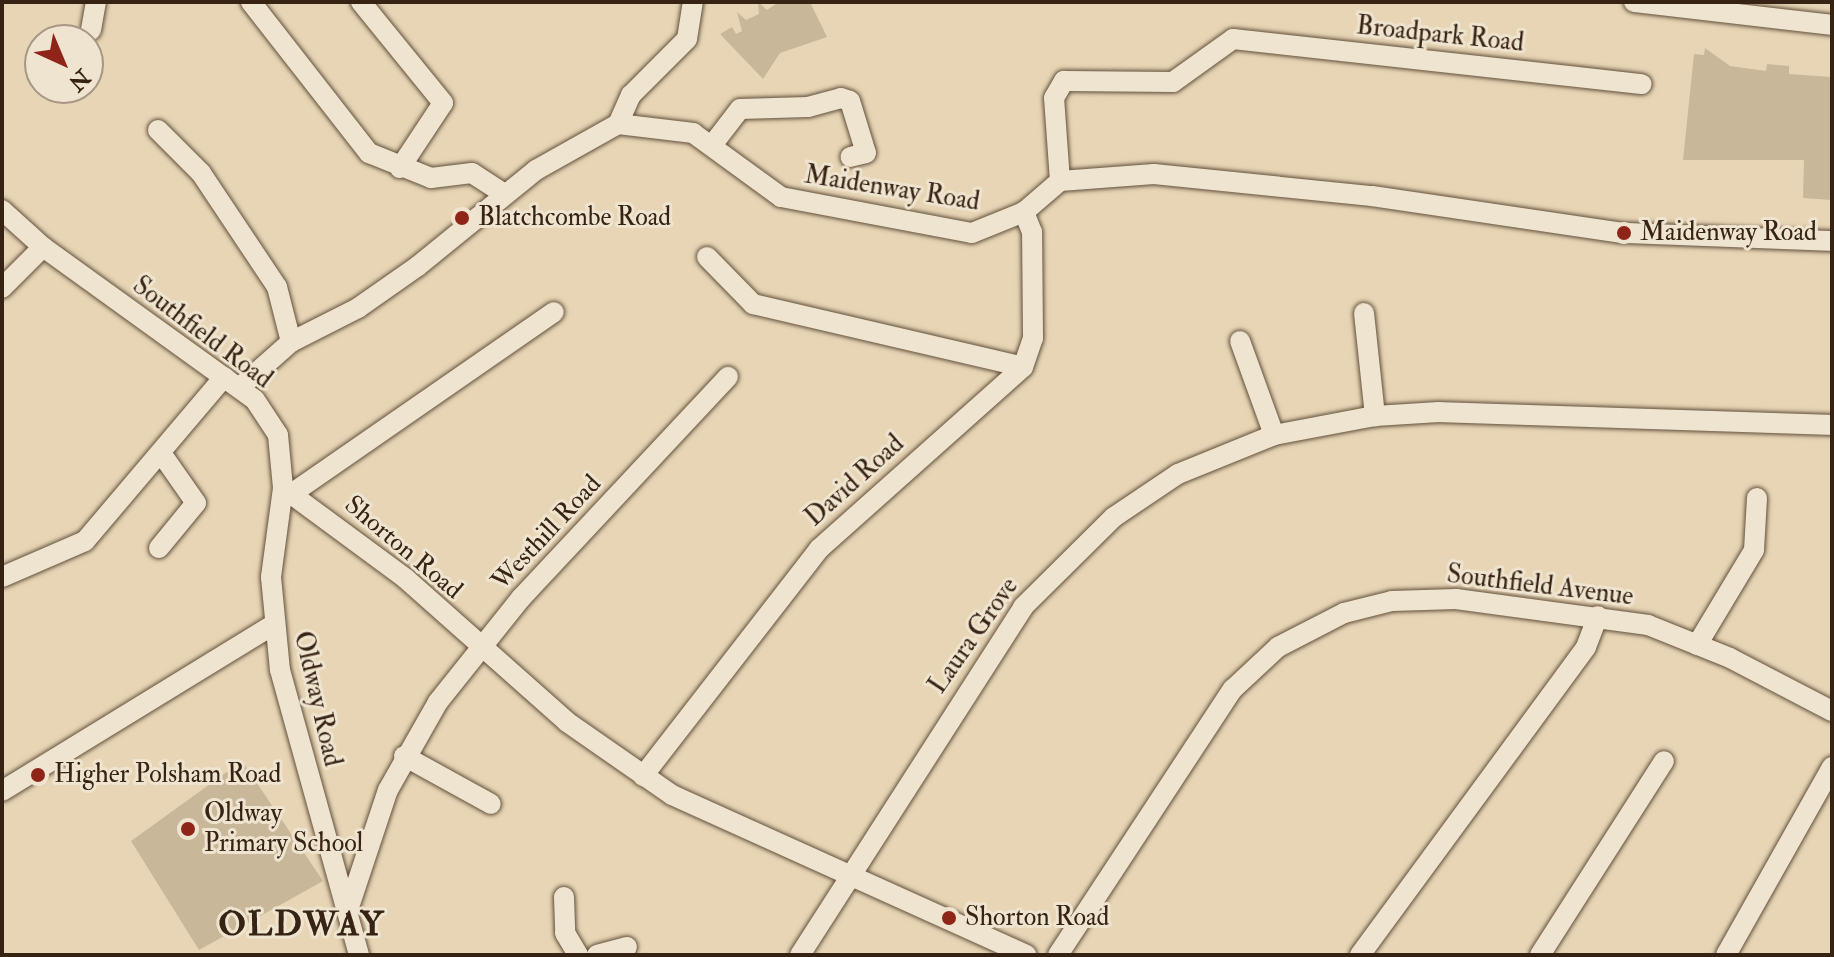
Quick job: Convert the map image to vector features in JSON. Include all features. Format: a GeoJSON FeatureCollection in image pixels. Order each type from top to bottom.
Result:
{"type":"FeatureCollection","features":[{"type":"Feature","properties":{"kind":"street"},"geometry":{"type":"LineString","coordinates":[[92,24],[96,2]]}},
{"type":"Feature","properties":{"kind":"street"},"geometry":{"type":"LineString","coordinates":[[251,2],[369,153],[431,178],[472,173],[503,193]]}},
{"type":"Feature","properties":{"kind":"street"},"geometry":{"type":"LineString","coordinates":[[361,2],[443,103],[400,168]]}},
{"type":"Feature","properties":{"kind":"street"},"geometry":{"type":"LineString","coordinates":[[2,577],[85,541],[161,453],[231,383],[291,342],[382,291],[503,193],[575,143],[618,124],[631,95],[687,39],[693,2]]}},
{"type":"Feature","properties":{"kind":"street"},"geometry":{"type":"LineString","coordinates":[[1634,2],[1832,25]]}},
{"type":"Feature","properties":{"kind":"street","name":"Broadpark Road"},"geometry":{"type":"LineString","coordinates":[[1060,181],[1054,98],[1064,81],[1173,82],[1233,39],[1642,84]]}},
{"type":"Feature","properties":{"kind":"street"},"geometry":{"type":"LineString","coordinates":[[713,144],[740,109],[808,107],[841,98],[850,101],[866,153],[850,157]]}},
{"type":"Feature","properties":{"kind":"street","name":"Maidenway Road"},"geometry":{"type":"LineString","coordinates":[[618,124],[671,126],[713,144],[781,197],[972,233],[1024,212],[1060,181]]}},
{"type":"Feature","properties":{"kind":"street"},"geometry":{"type":"LineString","coordinates":[[158,130],[201,173],[277,287],[291,342]]}},
{"type":"Feature","properties":{"kind":"street"},"geometry":{"type":"LineString","coordinates":[[1060,181],[1124,174],[1210,177],[1624,233],[1832,241]]}},
{"type":"Feature","properties":{"kind":"street","name":"Southfield Road"},"geometry":{"type":"LineString","coordinates":[[2,210],[43,247],[231,383],[278,435],[288,490],[272,544]]}},
{"type":"Feature","properties":{"kind":"street"},"geometry":{"type":"LineString","coordinates":[[707,257],[753,304],[1023,367],[1033,338],[1032,232],[1024,212]]}},
{"type":"Feature","properties":{"kind":"street"},"geometry":{"type":"LineString","coordinates":[[2,288],[43,247]]}},
{"type":"Feature","properties":{"kind":"street"},"geometry":{"type":"LineString","coordinates":[[288,490],[554,312]]}},
{"type":"Feature","properties":{"kind":"street"},"geometry":{"type":"LineString","coordinates":[[1364,313],[1375,416]]}},
{"type":"Feature","properties":{"kind":"street"},"geometry":{"type":"LineString","coordinates":[[1240,341],[1274,435]]}},
{"type":"Feature","properties":{"kind":"street","name":"David Road"},"geometry":{"type":"LineString","coordinates":[[643,776],[819,549],[1023,367]]}},
{"type":"Feature","properties":{"kind":"street","name":"Westhill Road"},"geometry":{"type":"LineString","coordinates":[[348,912],[404,756],[478,647],[728,377]]}},
{"type":"Feature","properties":{"kind":"street","name":"Laura Grove"},"geometry":{"type":"LineString","coordinates":[[800,955],[847,872],[985,659],[1050,576],[1146,493],[1205,461],[1274,435],[1375,416],[1439,412],[1832,425]]}},
{"type":"Feature","properties":{"kind":"street"},"geometry":{"type":"LineString","coordinates":[[159,548],[196,503],[161,453]]}},
{"type":"Feature","properties":{"kind":"street","name":"Shorton Road"},"geometry":{"type":"LineString","coordinates":[[288,490],[405,578],[478,647],[643,776],[707,815],[847,872],[1027,955]]}},
{"type":"Feature","properties":{"kind":"street"},"geometry":{"type":"LineString","coordinates":[[1697,645],[1754,550],[1757,498]]}},
{"type":"Feature","properties":{"kind":"street","name":"Oldway Road"},"geometry":{"type":"LineString","coordinates":[[272,544],[273,625],[293,724],[359,955]]}},
{"type":"Feature","properties":{"kind":"street","name":"Southfield Avenue"},"geometry":{"type":"LineString","coordinates":[[1058,955],[1233,689],[1290,638],[1344,613],[1403,600],[1488,600],[1648,625],[1697,645],[1832,711]]}},
{"type":"Feature","properties":{"kind":"street"},"geometry":{"type":"LineString","coordinates":[[1360,955],[1586,647],[1598,616]]}},
{"type":"Feature","properties":{"kind":"street"},"geometry":{"type":"LineString","coordinates":[[2,791],[273,625]]}},
{"type":"Feature","properties":{"kind":"street"},"geometry":{"type":"LineString","coordinates":[[404,756],[491,804]]}},
{"type":"Feature","properties":{"kind":"street"},"geometry":{"type":"LineString","coordinates":[[1540,955],[1664,761]]}},
{"type":"Feature","properties":{"kind":"street"},"geometry":{"type":"LineString","coordinates":[[1726,955],[1832,767]]}},
{"type":"Feature","properties":{"kind":"street"},"geometry":{"type":"LineString","coordinates":[[564,897],[565,933],[578,955]]}},
{"type":"Feature","properties":{"kind":"street"},"geometry":{"type":"LineString","coordinates":[[597,955],[627,947]]}},
{"type":"Feature","properties":{"kind":"shaded area"},"geometry":{"type":"Polygon","coordinates":[[[758,2],[767,10],[779,2],[810,2],[827,37],[780,53],[763,79],[720,34],[732,27],[736,34],[742,31],[737,12],[746,20],[759,14],[758,2]]]}},
{"type":"Feature","properties":{"kind":"shaded area"},"geometry":{"type":"Polygon","coordinates":[[[1705,48],[1730,66],[1766,71],[1767,64],[1789,66],[1789,74],[1832,77],[1832,200],[1803,198],[1804,160],[1683,160],[1694,54],[1704,55],[1705,48]]]}},
{"type":"Feature","properties":{"kind":"shaded area"},"geometry":{"type":"Polygon","coordinates":[[[242,761],[323,881],[199,950],[131,841],[242,761]]]}},
{"type":"Feature","properties":{"kind":"place","name":"Blatchcombe Road"},"geometry":{"type":"Point","coordinates":[462,218]}},
{"type":"Feature","properties":{"kind":"place","name":"Maidenway Road"},"geometry":{"type":"Point","coordinates":[1624,233]}},
{"type":"Feature","properties":{"kind":"place","name":"Higher Polsham Road"},"geometry":{"type":"Point","coordinates":[38,775]}},
{"type":"Feature","properties":{"kind":"place","name":"Oldway Primary School"},"geometry":{"type":"Point","coordinates":[188,829]}},
{"type":"Feature","properties":{"kind":"place","name":"Shorton Road"},"geometry":{"type":"Point","coordinates":[949,918]}},
{"type":"Feature","properties":{"kind":"district","name":"OLDWAY"},"geometry":{"type":"Point","coordinates":[302,925]}}]}
